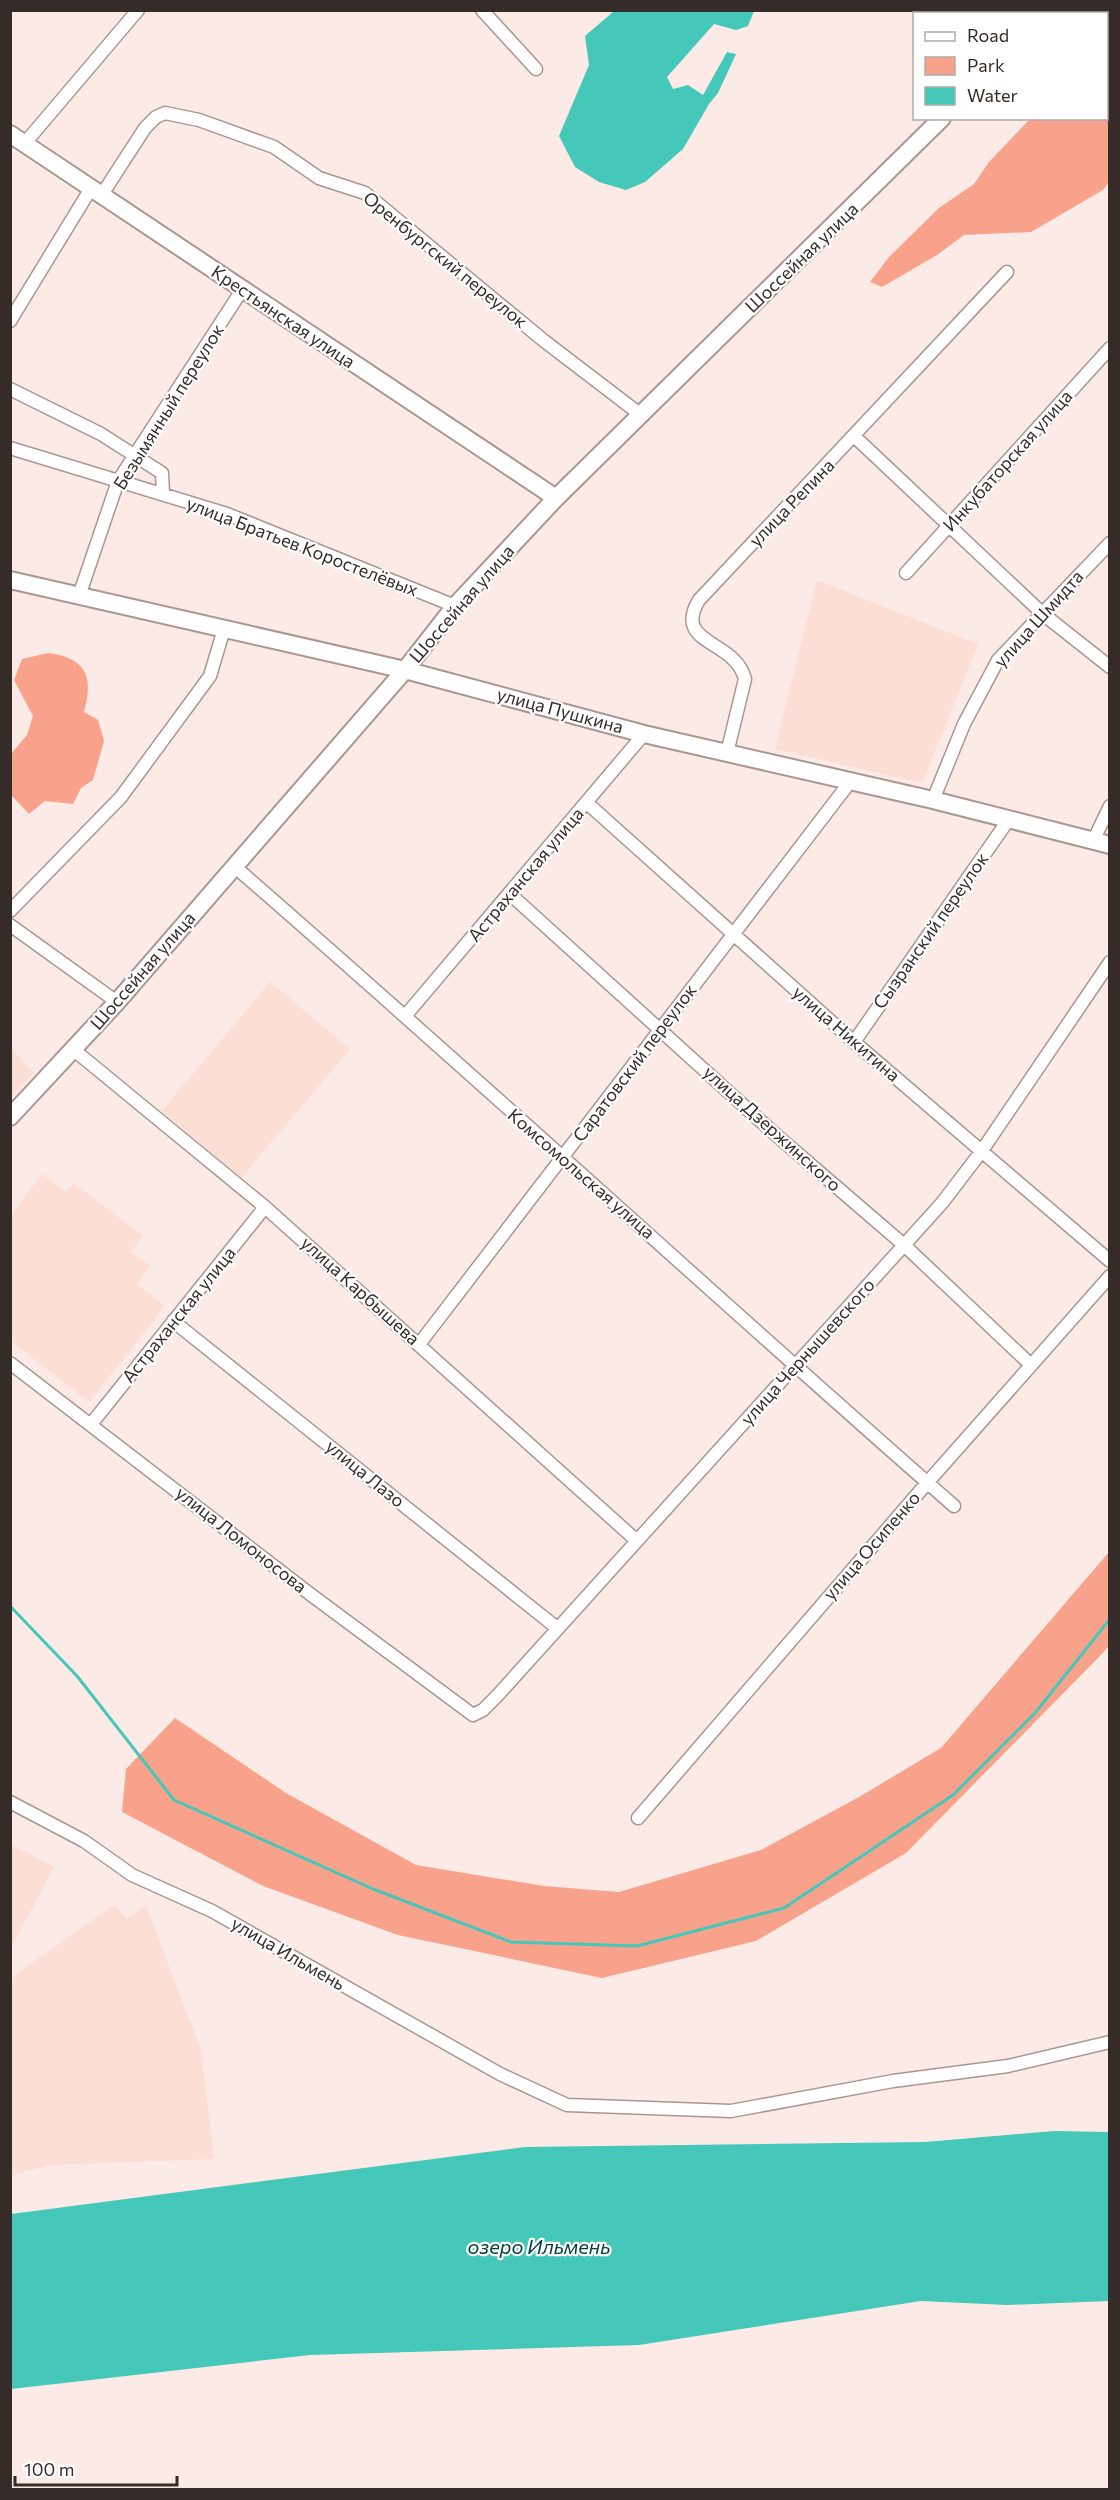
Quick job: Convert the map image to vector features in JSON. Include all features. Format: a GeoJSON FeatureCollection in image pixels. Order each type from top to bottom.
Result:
{"type":"FeatureCollection","features":[{"type":"Feature","properties":{"kind":"main road","name":"Шоссейная улица"},"geometry":{"type":"LineString","coordinates":[[10,1117],[117,1002],[405,670],[455,606],[556,498],[940,120]]}},
{"type":"Feature","properties":{"kind":"main road","name":"Крестьянская улица"},"geometry":{"type":"LineString","coordinates":[[18,139],[95,193],[556,498]]}},
{"type":"Feature","properties":{"kind":"main road","name":"улица Пушкина"},"geometry":{"type":"LineString","coordinates":[[10,580],[405,670],[644,734],[933,800],[1102,843]]}},
{"type":"Feature","properties":{"kind":"street"},"geometry":{"type":"LineString","coordinates":[[18,139],[138,10]]}},
{"type":"Feature","properties":{"kind":"street"},"geometry":{"type":"LineString","coordinates":[[482,10],[536,69]]}},
{"type":"Feature","properties":{"kind":"street","name":"Оренбургский переулок"},"geometry":{"type":"LineString","coordinates":[[95,193],[145,128],[156,117],[165,113],[199,120],[274,147],[319,178],[365,193],[543,340],[641,415]]}},
{"type":"Feature","properties":{"kind":"street"},"geometry":{"type":"LineString","coordinates":[[10,321],[95,193]]}},
{"type":"Feature","properties":{"kind":"street","name":"улица Репина"},"geometry":{"type":"LineString","coordinates":[[727,753],[745,679],[742,667],[734,658],[698,635],[691,626],[692,613],[705,594],[855,437],[1007,272]]}},
{"type":"Feature","properties":{"kind":"street","name":"Безымянный переулок"},"geometry":{"type":"LineString","coordinates":[[80,596],[118,481],[242,290]]}},
{"type":"Feature","properties":{"kind":"street","name":"Инкубаторская улица"},"geometry":{"type":"LineString","coordinates":[[906,573],[1110,348]]}},
{"type":"Feature","properties":{"kind":"street"},"geometry":{"type":"LineString","coordinates":[[10,389],[101,434],[162,473],[163,494]]}},
{"type":"Feature","properties":{"kind":"street"},"geometry":{"type":"LineString","coordinates":[[855,437],[1043,614],[1110,667]]}},
{"type":"Feature","properties":{"kind":"street","name":"улица Братьев Коростелёвых"},"geometry":{"type":"LineString","coordinates":[[10,448],[227,514],[455,606]]}},
{"type":"Feature","properties":{"kind":"street","name":"улица Шмидта"},"geometry":{"type":"LineString","coordinates":[[933,800],[964,724],[998,660],[1110,543]]}},
{"type":"Feature","properties":{"kind":"street"},"geometry":{"type":"LineString","coordinates":[[10,911],[121,797],[210,676],[224,629]]}},
{"type":"Feature","properties":{"kind":"street","name":"Астраханская улица"},"geometry":{"type":"LineString","coordinates":[[406,1015],[644,734]]}},
{"type":"Feature","properties":{"kind":"street","name":"Саратовский переулок"},"geometry":{"type":"LineString","coordinates":[[420,1343],[850,782]]}},
{"type":"Feature","properties":{"kind":"street","name":"улица Никитина"},"geometry":{"type":"LineString","coordinates":[[587,803],[854,1042],[1110,1261]]}},
{"type":"Feature","properties":{"kind":"street"},"geometry":{"type":"LineString","coordinates":[[1102,843],[1110,806]]}},
{"type":"Feature","properties":{"kind":"street","name":"Сызранский переулок"},"geometry":{"type":"LineString","coordinates":[[854,1042],[1009,819]]}},
{"type":"Feature","properties":{"kind":"street","name":"Комсомольская улица"},"geometry":{"type":"LineString","coordinates":[[234,866],[406,1015],[562,1157],[666,1247],[795,1367],[954,1506]]}},
{"type":"Feature","properties":{"kind":"street","name":"улица Дзержинского"},"geometry":{"type":"LineString","coordinates":[[510,894],[775,1134],[904,1245],[1031,1365]]}},
{"type":"Feature","properties":{"kind":"street"},"geometry":{"type":"LineString","coordinates":[[10,925],[117,1002]]}},
{"type":"Feature","properties":{"kind":"street","name":"улица Чернышевского"},"geometry":{"type":"LineString","coordinates":[[473,1715],[483,1710],[497,1696],[942,1203],[981,1152],[1110,962]]}},
{"type":"Feature","properties":{"kind":"street","name":"улица Карбышева"},"geometry":{"type":"LineString","coordinates":[[74,1050],[265,1207],[420,1343],[637,1541]]}},
{"type":"Feature","properties":{"kind":"street","name":"Астраханская улица"},"geometry":{"type":"LineString","coordinates":[[92,1423],[265,1207]]}},
{"type":"Feature","properties":{"kind":"street","name":"улица Осипенко"},"geometry":{"type":"LineString","coordinates":[[638,1818],[927,1483],[1110,1276]]}},
{"type":"Feature","properties":{"kind":"street","name":"улица Лазо"},"geometry":{"type":"LineString","coordinates":[[173,1321],[557,1628]]}},
{"type":"Feature","properties":{"kind":"street","name":"улица Ломоносова"},"geometry":{"type":"LineString","coordinates":[[10,1362],[92,1423],[310,1594],[473,1715]]}},
{"type":"Feature","properties":{"kind":"street","name":"улица Ильмень"},"geometry":{"type":"LineString","coordinates":[[10,1802],[84,1841],[132,1875],[213,1911],[500,2074],[567,2105],[730,2111],[893,2081],[1008,2066],[1110,2042]]}},
{"type":"Feature","properties":{"kind":"shaded area"},"geometry":{"type":"Polygon","coordinates":[[[817,580],[978,644],[922,783],[775,749],[817,580]]]}},
{"type":"Feature","properties":{"kind":"shaded area"},"geometry":{"type":"Polygon","coordinates":[[[270,982],[350,1049],[241,1178],[162,1111],[270,982]]]}},
{"type":"Feature","properties":{"kind":"shaded area"},"geometry":{"type":"Polygon","coordinates":[[[10,1047],[34,1073],[11,1096],[10,1096],[10,1047]]]}},
{"type":"Feature","properties":{"kind":"shaded area"},"geometry":{"type":"Polygon","coordinates":[[[42,1174],[66,1192],[74,1183],[143,1236],[131,1252],[150,1266],[137,1284],[165,1306],[89,1402],[11,1341],[11,1215],[42,1174]]]}},
{"type":"Feature","properties":{"kind":"shaded area"},"geometry":{"type":"Polygon","coordinates":[[[11,1844],[54,1867],[11,1948],[11,1844]]]}},
{"type":"Feature","properties":{"kind":"shaded area"},"geometry":{"type":"Polygon","coordinates":[[[115,1904],[126,1919],[146,1906],[201,2050],[214,2159],[50,2165],[11,2176],[11,1978],[115,1904]]]}},
{"type":"Feature","properties":{"kind":"green space"},"geometry":{"type":"Polygon","coordinates":[[[1108,18],[1109,182],[1103,190],[1031,232],[964,235],[937,255],[882,287],[870,282],[889,257],[939,208],[974,184],[989,162],[1029,120],[1108,120],[1108,18]]]}},
{"type":"Feature","properties":{"kind":"green space"},"geometry":{"type":"Polygon","coordinates":[[[48,653],[71,659],[84,671],[88,688],[84,712],[98,720],[104,741],[93,780],[81,788],[73,804],[45,801],[29,814],[11,795],[11,754],[27,735],[33,716],[14,680],[22,659],[48,653]]]}},
{"type":"Feature","properties":{"kind":"green space"},"geometry":{"type":"Polygon","coordinates":[[[1109,1552],[1109,1646],[906,1853],[756,1941],[602,1978],[398,1935],[263,1886],[122,1812],[126,1769],[175,1718],[286,1793],[416,1865],[544,1886],[619,1892],[761,1850],[859,1797],[941,1748],[1109,1552]]]}},
{"type":"Feature","properties":{"kind":"water"},"geometry":{"type":"Polygon","coordinates":[[[614,11],[754,11],[748,26],[736,30],[714,24],[667,77],[673,89],[688,85],[703,95],[727,52],[736,54],[718,93],[709,104],[683,149],[645,182],[626,190],[599,182],[575,167],[559,136],[589,65],[585,36],[614,11]]]}},
{"type":"Feature","properties":{"kind":"water","name":"озеро Ильмень"},"geometry":{"type":"Polygon","coordinates":[[[1054,2131],[1109,2132],[1109,2301],[1007,2305],[921,2301],[639,2345],[310,2355],[11,2389],[11,2214],[525,2147],[925,2142],[1054,2131]]]}},
{"type":"Feature","properties":{"kind":"waterway"},"geometry":{"type":"LineString","coordinates":[[10,1606],[77,1676],[174,1800],[373,1889],[511,1942],[637,1946],[784,1908],[953,1795],[1035,1713],[1110,1619]]}}]}
